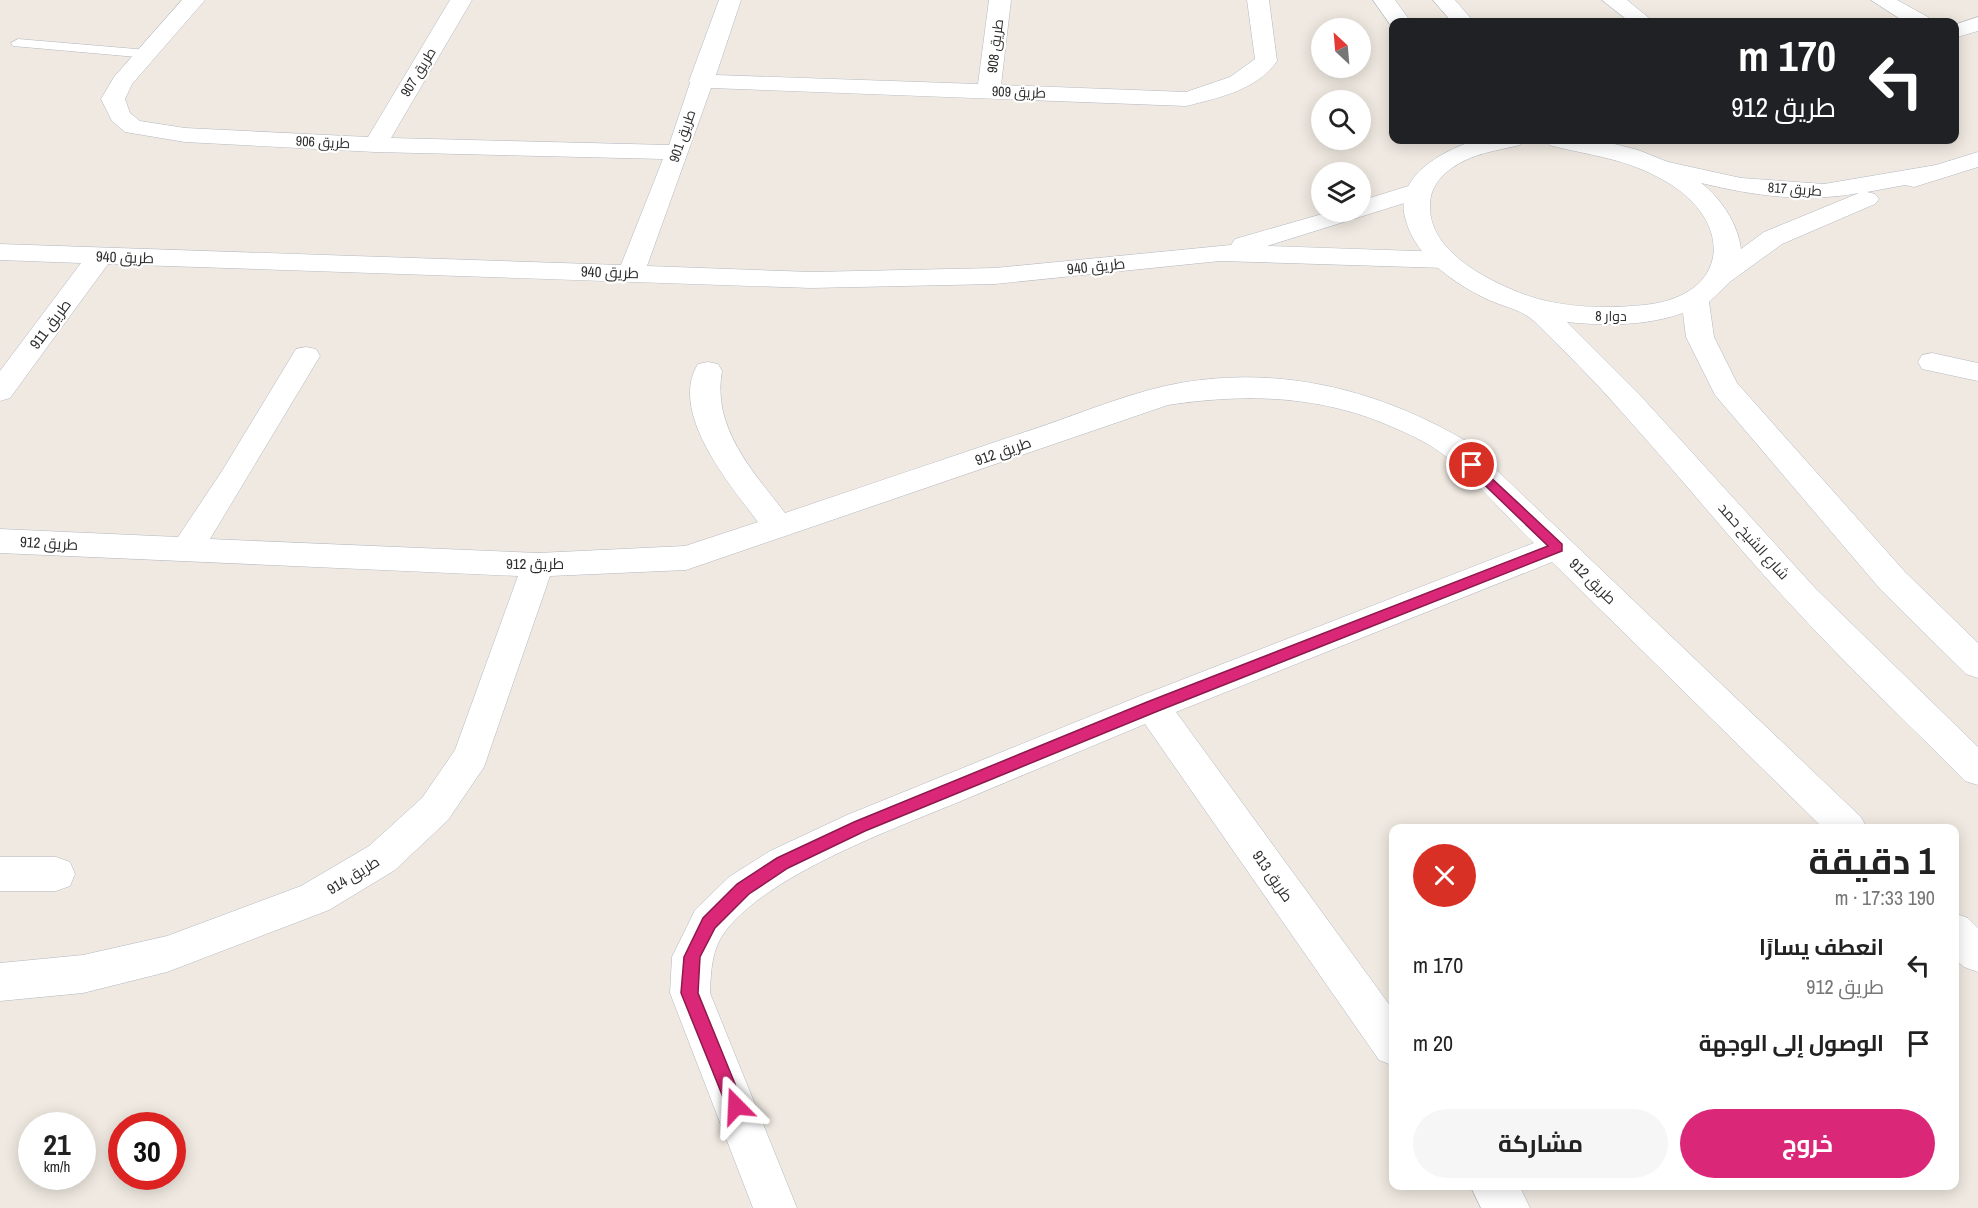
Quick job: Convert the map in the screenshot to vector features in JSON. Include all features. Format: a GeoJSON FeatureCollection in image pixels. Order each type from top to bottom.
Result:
{"type":"FeatureCollection","features":[{"type":"Feature","properties":{"kind":"street","name":"طريق 906"},"geometry":{"type":"LineString","coordinates":[[194,0],[122,82],[113,99],[120,116],[133,127],[185,135],[375,145],[678,152]]}},
{"type":"Feature","properties":{"kind":"street","name":"طريق 907"},"geometry":{"type":"LineString","coordinates":[[375,145],[461,0]]}},
{"type":"Feature","properties":{"kind":"street","name":"طريق 901"},"geometry":{"type":"LineString","coordinates":[[632,272],[678,152],[700,81],[730,0]]}},
{"type":"Feature","properties":{"kind":"street","name":"طريق 908"},"geometry":{"type":"LineString","coordinates":[[989,91],[1000,0]]}},
{"type":"Feature","properties":{"kind":"street","name":"طريق 909"},"geometry":{"type":"LineString","coordinates":[[700,81],[1186,99],[1224,89],[1248,78],[1266,61],[1257,0]]}},
{"type":"Feature","properties":{"kind":"street"},"geometry":{"type":"LineString","coordinates":[[1384,0],[1397,18]]}},
{"type":"Feature","properties":{"kind":"street"},"geometry":{"type":"LineString","coordinates":[[1444,0],[1460,18]]}},
{"type":"Feature","properties":{"kind":"street"},"geometry":{"type":"LineString","coordinates":[[1613,0],[1638,18]]}},
{"type":"Feature","properties":{"kind":"street"},"geometry":{"type":"LineString","coordinates":[[1882,0],[1913,18]]}},
{"type":"Feature","properties":{"kind":"street"},"geometry":{"type":"LineString","coordinates":[[1959,30],[1978,24]]}},
{"type":"Feature","properties":{"kind":"street"},"geometry":{"type":"LineString","coordinates":[[1424,182],[1438,144]]}},
{"type":"Feature","properties":{"kind":"street"},"geometry":{"type":"LineString","coordinates":[[1371,204],[1424,182],[1456,153],[1484,144]]}},
{"type":"Feature","properties":{"kind":"street"},"geometry":{"type":"LineString","coordinates":[[1594,144],[1621,151],[1655,165],[1693,189],[1719,217],[1729,247],[1722,275]]}},
{"type":"Feature","properties":{"kind":"street","name":"طريق 817"},"geometry":{"type":"LineString","coordinates":[[1722,275],[1773,238],[1935,172],[1978,159]]}},
{"type":"Feature","properties":{"kind":"street","name":"طريق 817"},"geometry":{"type":"LineString","coordinates":[[1655,165],[1741,185],[1824,192],[1935,172]]}},
{"type":"Feature","properties":{"kind":"street","name":"دوار 8"},"geometry":{"type":"LineString","coordinates":[[1424,182],[1417,213],[1426,237],[1445,260],[1484,287],[1536,307],[1580,316],[1624,317],[1663,311],[1695,299],[1722,275]]}},
{"type":"Feature","properties":{"kind":"street","name":"طريق 940"},"geometry":{"type":"LineString","coordinates":[[1220,253],[1321,222]]}},
{"type":"Feature","properties":{"kind":"street","name":"طريق 940"},"geometry":{"type":"LineString","coordinates":[[0,252],[632,272],[811,280],[995,276],[1220,253],[1445,260]]}},
{"type":"Feature","properties":{"kind":"street","name":"طريق 911"},"geometry":{"type":"LineString","coordinates":[[0,391],[100,256]]}},
{"type":"Feature","properties":{"kind":"street"},"geometry":{"type":"LineString","coordinates":[[1695,299],[1700,337],[1725,388],[1893,581],[1978,664]]}},
{"type":"Feature","properties":{"kind":"street","name":"شارع الشيخ حمد"},"geometry":{"type":"LineString","coordinates":[[1536,307],[1629,401],[1804,598],[1978,770]]}},
{"type":"Feature","properties":{"kind":"street"},"geometry":{"type":"LineString","coordinates":[[187,549],[233,479],[306,356]]}},
{"type":"Feature","properties":{"kind":"street"},"geometry":{"type":"LineString","coordinates":[[1932,362],[1978,372]]}},
{"type":"Feature","properties":{"kind":"street"},"geometry":{"type":"LineString","coordinates":[[708,371],[703,385],[709,424],[740,476],[778,526]]}},
{"type":"Feature","properties":{"kind":"street","name":"طريق 912"},"geometry":{"type":"LineString","coordinates":[[0,541],[538,565],[686,558],[1165,396],[1205,388],[1292,388],[1365,403],[1425,429],[1455,448],[1844,824]]}},
{"type":"Feature","properties":{"kind":"street"},"geometry":{"type":"LineString","coordinates":[[775,1208],[690,993],[692,957],[709,923],[743,889],[783,863],[860,826],[1152,706],[1557,547]]}},
{"type":"Feature","properties":{"kind":"street","name":"طريق 914"},"geometry":{"type":"LineString","coordinates":[[0,982],[82,974],[167,954],[315,898],[382,858],[435,809],[471,756],[538,565]]}},
{"type":"Feature","properties":{"kind":"street","name":"طريق 913"},"geometry":{"type":"LineString","coordinates":[[1152,706],[1389,1039]]}},
{"type":"Feature","properties":{"kind":"street"},"geometry":{"type":"LineString","coordinates":[[0,874],[56,874]]}},
{"type":"Feature","properties":{"kind":"street"},"geometry":{"type":"LineString","coordinates":[[1959,936],[1978,954]]}},
{"type":"Feature","properties":{"kind":"street"},"geometry":{"type":"LineString","coordinates":[[1495,1190],[1508,1208]]}},
{"type":"Feature","properties":{"kind":"lane"},"geometry":{"type":"LineString","coordinates":[[18,43],[148,54]]}},
{"type":"Feature","properties":{"kind":"route"},"geometry":{"type":"LineString","coordinates":[[736,1106],[690,993],[692,957],[709,923],[743,889],[783,863],[860,826],[1152,706],[1557,547],[1472,465]]}}]}
